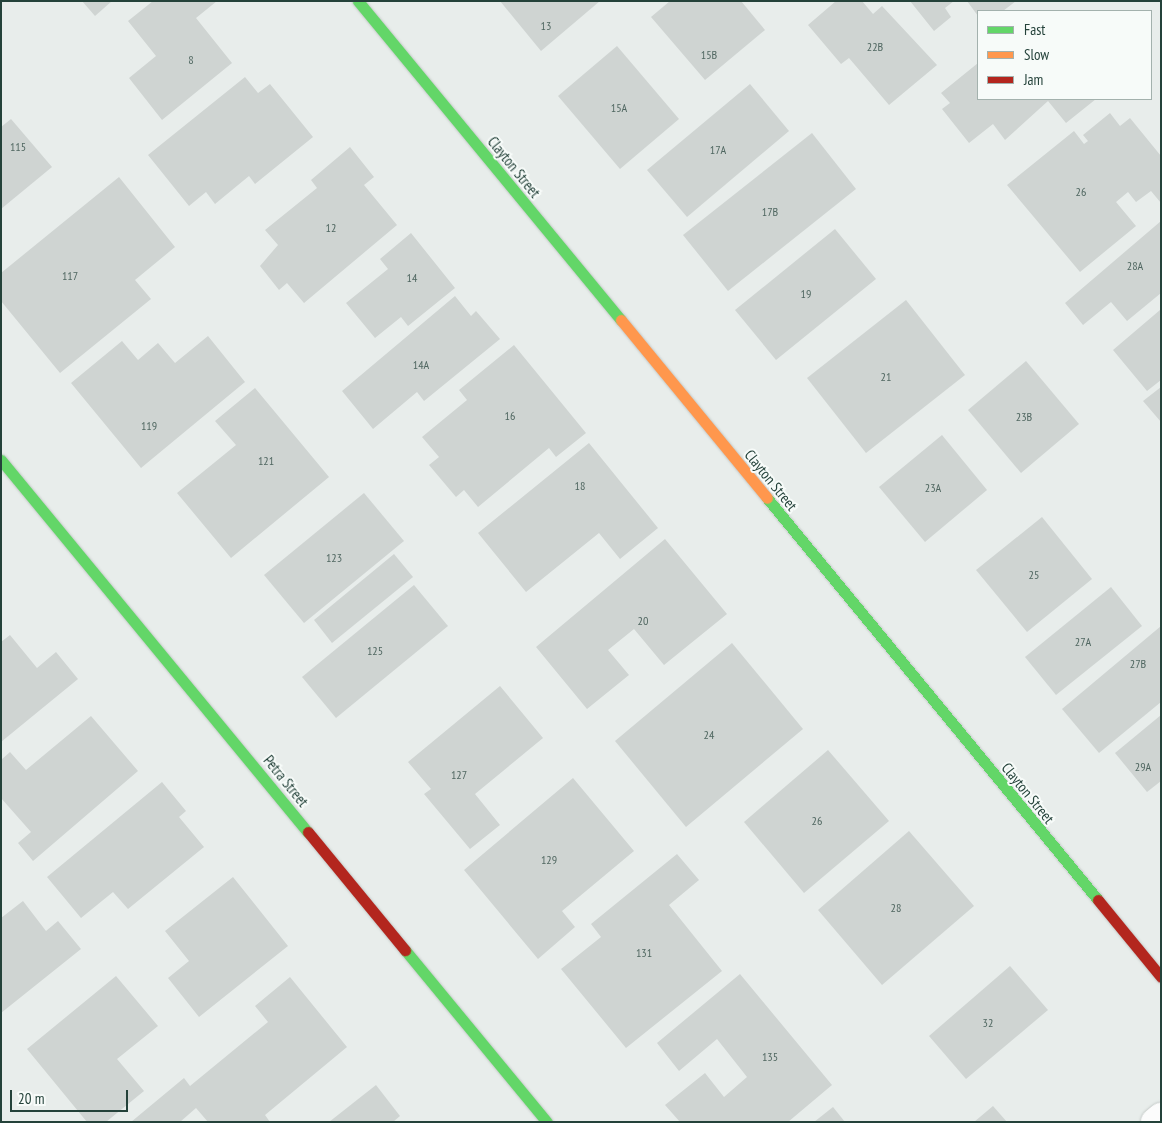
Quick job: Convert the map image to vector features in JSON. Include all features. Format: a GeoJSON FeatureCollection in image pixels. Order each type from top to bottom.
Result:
{"type":"FeatureCollection","features":[{"type":"Feature","properties":{"kind":"street","name":"Clayton Street"},"geometry":{"type":"LineString","coordinates":[[358,1],[1161,977]]}},
{"type":"Feature","properties":{"kind":"street","name":"Petra Street"},"geometry":{"type":"LineString","coordinates":[[1,460],[547,1122]]}},
{"type":"Feature","properties":{"kind":"street"},"geometry":{"type":"LineString","coordinates":[[1155,1122],[1161,1117]]}},
{"type":"Feature","properties":{"kind":"building"},"geometry":{"type":"Polygon","coordinates":[[[82,1],[112,1],[95,16],[82,1]]]}},
{"type":"Feature","properties":{"kind":"building"},"geometry":{"type":"Polygon","coordinates":[[[153,1],[217,1],[196,18],[232,63],[162,120],[129,78],[156,56],[128,21],[153,1]]]}},
{"type":"Feature","properties":{"kind":"building"},"geometry":{"type":"Polygon","coordinates":[[[500,1],[600,1],[541,51],[500,1]]]}},
{"type":"Feature","properties":{"kind":"building"},"geometry":{"type":"Polygon","coordinates":[[[670,1],[741,1],[765,30],[705,80],[651,17],[670,1]]]}},
{"type":"Feature","properties":{"kind":"building"},"geometry":{"type":"Polygon","coordinates":[[[836,1],[862,1],[873,14],[882,6],[937,65],[889,105],[849,58],[841,64],[808,25],[836,1]]]}},
{"type":"Feature","properties":{"kind":"building"},"geometry":{"type":"Polygon","coordinates":[[[910,1],[954,1],[945,8],[951,17],[934,31],[910,1]]]}},
{"type":"Feature","properties":{"kind":"building"},"geometry":{"type":"Polygon","coordinates":[[[967,1],[1016,1],[1004,10],[977,10],[977,15],[967,1]]]}},
{"type":"Feature","properties":{"kind":"building"},"geometry":{"type":"Polygon","coordinates":[[[617,46],[679,119],[620,169],[558,96],[617,46]]]}},
{"type":"Feature","properties":{"kind":"building"},"geometry":{"type":"Polygon","coordinates":[[[977,64],[977,100],[1095,100],[1066,123],[1048,101],[1005,140],[993,124],[969,143],[942,109],[950,103],[941,93],[977,64]]]}},
{"type":"Feature","properties":{"kind":"building"},"geometry":{"type":"Polygon","coordinates":[[[245,77],[258,93],[270,84],[313,137],[255,184],[249,176],[215,204],[206,192],[189,206],[148,155],[245,77]]]}},
{"type":"Feature","properties":{"kind":"building"},"geometry":{"type":"Polygon","coordinates":[[[750,84],[789,131],[687,217],[647,170],[750,84]]]}},
{"type":"Feature","properties":{"kind":"building"},"geometry":{"type":"Polygon","coordinates":[[[1110,113],[1120,126],[1130,118],[1161,156],[1161,203],[1151,191],[1136,202],[1128,192],[1116,202],[1136,226],[1080,272],[1007,185],[1074,131],[1084,144],[1088,141],[1083,135],[1110,113]]]}},
{"type":"Feature","properties":{"kind":"building"},"geometry":{"type":"Polygon","coordinates":[[[11,119],[52,167],[1,209],[1,127],[11,119]]]}},
{"type":"Feature","properties":{"kind":"building"},"geometry":{"type":"Polygon","coordinates":[[[812,133],[856,189],[728,291],[683,235],[812,133]]]}},
{"type":"Feature","properties":{"kind":"building"},"geometry":{"type":"Polygon","coordinates":[[[350,147],[374,177],[364,185],[397,225],[304,303],[287,283],[279,290],[260,266],[278,245],[265,230],[317,188],[311,180],[350,147]]]}},
{"type":"Feature","properties":{"kind":"building"},"geometry":{"type":"Polygon","coordinates":[[[119,177],[175,247],[135,280],[151,299],[60,373],[1,301],[1,273],[119,177]]]}},
{"type":"Feature","properties":{"kind":"building"},"geometry":{"type":"Polygon","coordinates":[[[1161,221],[1161,293],[1127,321],[1111,302],[1083,325],[1065,303],[1161,221]]]}},
{"type":"Feature","properties":{"kind":"building"},"geometry":{"type":"Polygon","coordinates":[[[835,229],[876,279],[776,360],[735,310],[835,229]]]}},
{"type":"Feature","properties":{"kind":"building"},"geometry":{"type":"Polygon","coordinates":[[[411,233],[455,288],[408,326],[401,317],[375,338],[346,303],[388,269],[380,259],[411,233]]]}},
{"type":"Feature","properties":{"kind":"building"},"geometry":{"type":"Polygon","coordinates":[[[455,296],[471,316],[476,311],[500,339],[424,401],[417,392],[373,429],[342,391],[455,296]]]}},
{"type":"Feature","properties":{"kind":"building"},"geometry":{"type":"Polygon","coordinates":[[[906,300],[965,375],[866,453],[807,378],[906,300]]]}},
{"type":"Feature","properties":{"kind":"building"},"geometry":{"type":"Polygon","coordinates":[[[1161,305],[1161,380],[1147,391],[1113,350],[1160,310],[1161,305]]]}},
{"type":"Feature","properties":{"kind":"building"},"geometry":{"type":"Polygon","coordinates":[[[208,336],[245,382],[141,468],[71,383],[122,341],[138,360],[158,343],[175,363],[208,336]]]}},
{"type":"Feature","properties":{"kind":"building"},"geometry":{"type":"Polygon","coordinates":[[[514,345],[586,433],[556,457],[549,448],[478,507],[464,490],[456,497],[429,465],[439,457],[422,437],[467,400],[459,390],[514,345]]]}},
{"type":"Feature","properties":{"kind":"building"},"geometry":{"type":"Polygon","coordinates":[[[1026,361],[1079,424],[1021,473],[968,410],[1026,361]]]}},
{"type":"Feature","properties":{"kind":"building"},"geometry":{"type":"Polygon","coordinates":[[[1161,387],[1161,422],[1143,401],[1161,387]]]}},
{"type":"Feature","properties":{"kind":"building"},"geometry":{"type":"Polygon","coordinates":[[[255,388],[329,477],[231,558],[177,493],[236,445],[215,421],[255,388]]]}},
{"type":"Feature","properties":{"kind":"building"},"geometry":{"type":"Polygon","coordinates":[[[942,435],[987,490],[925,542],[879,487],[942,435]]]}},
{"type":"Feature","properties":{"kind":"building"},"geometry":{"type":"Polygon","coordinates":[[[589,443],[658,528],[620,559],[599,533],[526,592],[478,533],[589,443]]]}},
{"type":"Feature","properties":{"kind":"building"},"geometry":{"type":"Polygon","coordinates":[[[364,493],[404,541],[304,623],[264,575],[364,493]]]}},
{"type":"Feature","properties":{"kind":"building"},"geometry":{"type":"Polygon","coordinates":[[[1042,517],[1092,579],[1027,632],[976,570],[1042,517]]]}},
{"type":"Feature","properties":{"kind":"building"},"geometry":{"type":"Polygon","coordinates":[[[665,539],[727,614],[664,665],[634,629],[608,650],[629,675],[587,709],[536,647],[665,539]]]}},
{"type":"Feature","properties":{"kind":"building"},"geometry":{"type":"Polygon","coordinates":[[[394,554],[413,577],[332,643],[314,620],[394,554]]]}},
{"type":"Feature","properties":{"kind":"building"},"geometry":{"type":"Polygon","coordinates":[[[414,585],[448,626],[336,718],[302,677],[414,585]]]}},
{"type":"Feature","properties":{"kind":"building"},"geometry":{"type":"Polygon","coordinates":[[[1111,587],[1142,626],[1056,695],[1025,657],[1111,587]]]}},
{"type":"Feature","properties":{"kind":"building"},"geometry":{"type":"Polygon","coordinates":[[[1161,626],[1161,702],[1099,753],[1062,709],[1161,626]]]}},
{"type":"Feature","properties":{"kind":"building"},"geometry":{"type":"Polygon","coordinates":[[[10,635],[37,668],[56,652],[78,679],[1,742],[1,642],[10,635]]]}},
{"type":"Feature","properties":{"kind":"building"},"geometry":{"type":"Polygon","coordinates":[[[732,643],[803,729],[686,827],[615,741],[732,643]]]}},
{"type":"Feature","properties":{"kind":"building"},"geometry":{"type":"Polygon","coordinates":[[[500,686],[543,738],[475,794],[500,825],[470,849],[424,794],[431,789],[408,762],[500,686]]]}},
{"type":"Feature","properties":{"kind":"building"},"geometry":{"type":"Polygon","coordinates":[[[1161,715],[1161,781],[1147,792],[1115,753],[1161,715]]]}},
{"type":"Feature","properties":{"kind":"building"},"geometry":{"type":"Polygon","coordinates":[[[91,716],[138,771],[33,861],[18,843],[31,832],[1,798],[1,760],[10,752],[26,770],[91,716]]]}},
{"type":"Feature","properties":{"kind":"building"},"geometry":{"type":"Polygon","coordinates":[[[828,750],[889,821],[804,893],[744,822],[828,750]]]}},
{"type":"Feature","properties":{"kind":"building"},"geometry":{"type":"Polygon","coordinates":[[[573,778],[634,851],[562,911],[575,927],[538,959],[464,870],[573,778]]]}},
{"type":"Feature","properties":{"kind":"building"},"geometry":{"type":"Polygon","coordinates":[[[162,782],[186,811],[179,817],[204,847],[128,909],[113,892],[81,918],[47,877],[162,782]]]}},
{"type":"Feature","properties":{"kind":"building"},"geometry":{"type":"Polygon","coordinates":[[[909,831],[974,906],[882,985],[818,910],[909,831]]]}},
{"type":"Feature","properties":{"kind":"building"},"geometry":{"type":"Polygon","coordinates":[[[677,854],[699,880],[669,905],[722,971],[626,1048],[561,969],[601,937],[591,924],[677,854]]]}},
{"type":"Feature","properties":{"kind":"building"},"geometry":{"type":"Polygon","coordinates":[[[233,877],[288,946],[199,1017],[168,978],[189,961],[165,931],[233,877]]]}},
{"type":"Feature","properties":{"kind":"building"},"geometry":{"type":"Polygon","coordinates":[[[23,901],[46,931],[58,921],[81,949],[1,1013],[1,918],[23,901]]]}},
{"type":"Feature","properties":{"kind":"building"},"geometry":{"type":"Polygon","coordinates":[[[1010,966],[1048,1010],[966,1079],[929,1036],[1010,966]]]}},
{"type":"Feature","properties":{"kind":"building"},"geometry":{"type":"Polygon","coordinates":[[[740,974],[832,1085],[788,1122],[680,1122],[665,1105],[705,1073],[724,1097],[747,1077],[717,1039],[679,1071],[657,1043],[740,974]]]}},
{"type":"Feature","properties":{"kind":"building"},"geometry":{"type":"Polygon","coordinates":[[[116,976],[158,1026],[117,1059],[144,1091],[106,1122],[87,1122],[27,1049],[116,976]]]}},
{"type":"Feature","properties":{"kind":"building"},"geometry":{"type":"Polygon","coordinates":[[[290,977],[347,1047],[265,1115],[270,1122],[208,1122],[196,1108],[180,1122],[131,1122],[184,1078],[190,1086],[268,1022],[255,1006],[290,977]]]}},
{"type":"Feature","properties":{"kind":"building"},"geometry":{"type":"Polygon","coordinates":[[[376,1085],[400,1116],[393,1122],[329,1122],[376,1085]]]}},
{"type":"Feature","properties":{"kind":"building"},"geometry":{"type":"Polygon","coordinates":[[[993,1106],[1007,1122],[974,1122],[993,1106]]]}},
{"type":"Feature","properties":{"kind":"building"},"geometry":{"type":"Polygon","coordinates":[[[833,1107],[845,1122],[814,1122],[833,1107]]]}},
{"type":"Feature","properties":{"kind":"traffic: fast"},"geometry":{"type":"LineString","coordinates":[[358,1],[621,320]]}},
{"type":"Feature","properties":{"kind":"traffic: fast"},"geometry":{"type":"LineString","coordinates":[[1,460],[308,832]]}},
{"type":"Feature","properties":{"kind":"traffic: fast"},"geometry":{"type":"LineString","coordinates":[[767,498],[1098,900]]}},
{"type":"Feature","properties":{"kind":"traffic: fast"},"geometry":{"type":"LineString","coordinates":[[405,950],[547,1122]]}},
{"type":"Feature","properties":{"kind":"traffic: slow"},"geometry":{"type":"LineString","coordinates":[[621,320],[767,498]]}},
{"type":"Feature","properties":{"kind":"traffic: jam"},"geometry":{"type":"LineString","coordinates":[[308,832],[405,950]]}},
{"type":"Feature","properties":{"kind":"traffic: jam"},"geometry":{"type":"LineString","coordinates":[[1098,900],[1161,977]]}}]}
